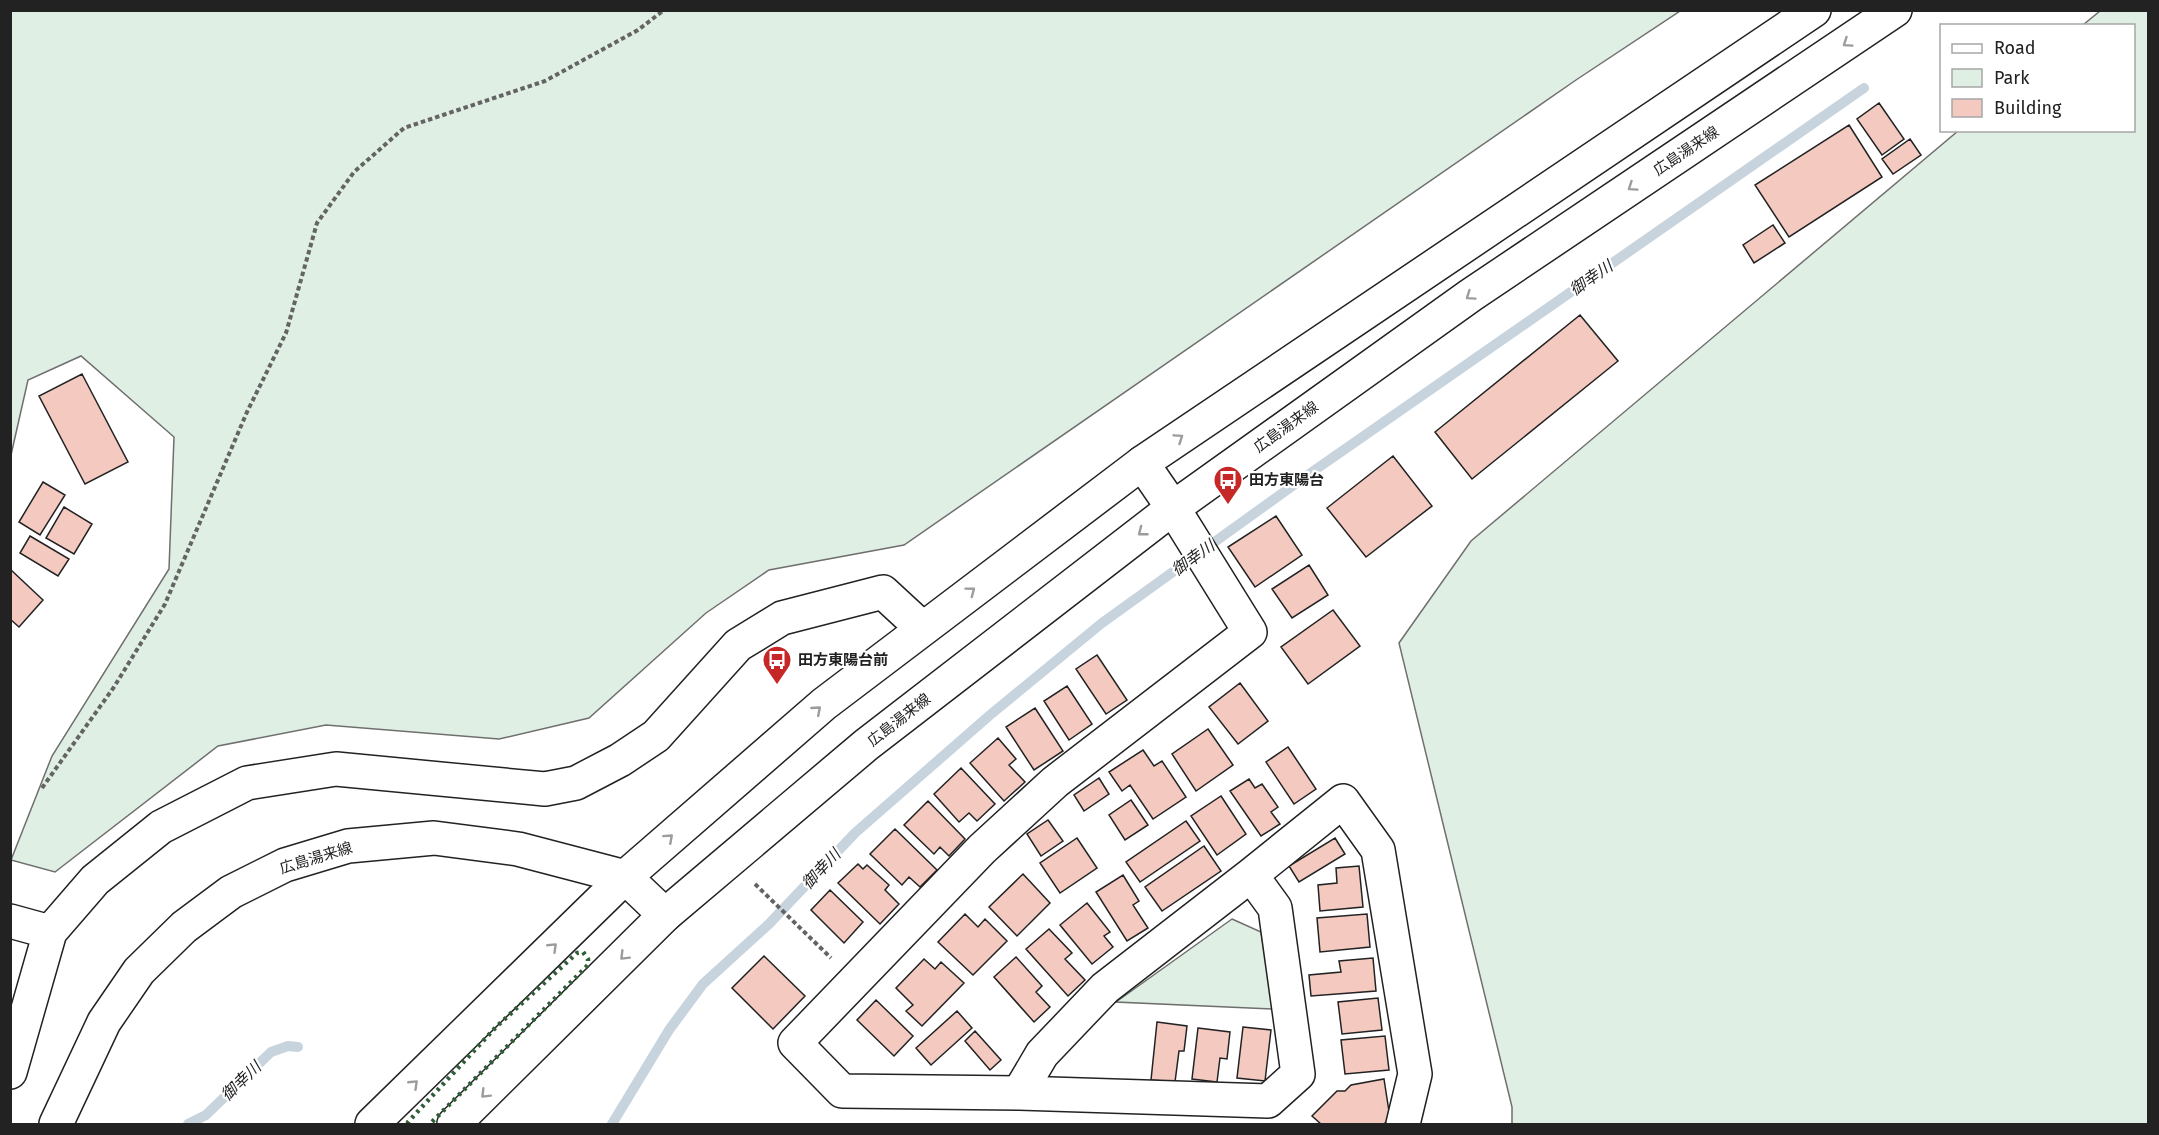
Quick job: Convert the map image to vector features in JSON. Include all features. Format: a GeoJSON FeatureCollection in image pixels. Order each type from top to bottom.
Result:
{"type":"FeatureCollection","features":[{"type":"Feature","properties":{"kind":"street"},"geometry":{"type":"LineString","coordinates":[[372,1125],[626,877],[824,704],[922,628],[1142,463],[1814,10]]}},
{"type":"Feature","properties":{"kind":"street","name":"広島湯来線"},"geometry":{"type":"LineString","coordinates":[[56,1125],[104,1022],[140,971],[184,927],[231,892],[285,864],[348,846],[434,838],[518,849],[626,877],[665,915],[866,745],[1173,508],[1471,295],[1895,10]]}},
{"type":"Feature","properties":{"kind":"street"},"geometry":{"type":"LineString","coordinates":[[1142,463],[1173,508],[1250,632],[1055,782],[982,849],[795,1043],[842,1091],[1019,1093],[1268,1101],[1298,1074],[1275,908],[1251,875]]}},
{"type":"Feature","properties":{"kind":"street"},"geometry":{"type":"LineString","coordinates":[[10,1072],[50,932],[95,880],[161,827],[247,783],[336,769],[545,789],[576,783],[620,760],[656,736],[738,645],[782,618],[883,592],[922,628]]}},
{"type":"Feature","properties":{"kind":"street"},"geometry":{"type":"LineString","coordinates":[[1019,1093],[1042,1054],[1105,988],[1343,801],[1378,850],[1414,1074],[1403,1125]]}},
{"type":"Feature","properties":{"kind":"street"},"geometry":{"type":"LineString","coordinates":[[454,1125],[665,915]]}},
{"type":"Feature","properties":{"kind":"street"},"geometry":{"type":"LineString","coordinates":[[10,921],[50,932]]}},
{"type":"Feature","properties":{"kind":"path"},"geometry":{"type":"LineString","coordinates":[[42,788],[114,687],[165,604],[247,412],[286,333],[317,223],[354,172],[404,128],[545,81],[638,30],[664,10]]}},
{"type":"Feature","properties":{"kind":"path"},"geometry":{"type":"LineString","coordinates":[[752,882],[855,981]]}},
{"type":"Feature","properties":{"kind":"green space"},"geometry":{"type":"Polygon","coordinates":[[[11,10],[1680,11],[1576,80],[904,545],[769,570],[706,613],[589,718],[499,739],[326,725],[218,746],[55,872],[11,860],[52,756],[169,569],[174,437],[81,356],[28,380],[11,455],[11,10]]]}},
{"type":"Feature","properties":{"kind":"green space"},"geometry":{"type":"Polygon","coordinates":[[[2100,11],[2148,11],[2148,1124],[1512,1124],[1512,1107],[1399,643],[1471,541],[1957,132],[2135,132],[2135,24],[2084,24],[2100,11]]]}},
{"type":"Feature","properties":{"kind":"green space"},"geometry":{"type":"Polygon","coordinates":[[[1232,919],[1261,932],[1273,1009],[1116,1002],[1232,919]]]}},
{"type":"Feature","properties":{"kind":"building"},"geometry":{"type":"Polygon","coordinates":[[[1879,103],[1904,139],[1882,155],[1857,119],[1879,103]]]}},
{"type":"Feature","properties":{"kind":"building"},"geometry":{"type":"Polygon","coordinates":[[[1849,125],[1882,177],[1789,237],[1755,185],[1849,125]]]}},
{"type":"Feature","properties":{"kind":"building"},"geometry":{"type":"Polygon","coordinates":[[[1910,139],[1921,155],[1893,174],[1882,159],[1910,139]]]}},
{"type":"Feature","properties":{"kind":"building"},"geometry":{"type":"Polygon","coordinates":[[[1773,225],[1785,243],[1754,263],[1743,245],[1773,225]]]}},
{"type":"Feature","properties":{"kind":"building"},"geometry":{"type":"Polygon","coordinates":[[[1580,315],[1618,361],[1472,479],[1435,432],[1580,315]]]}},
{"type":"Feature","properties":{"kind":"building"},"geometry":{"type":"Polygon","coordinates":[[[82,374],[128,462],[85,484],[39,396],[82,374]]]}},
{"type":"Feature","properties":{"kind":"building"},"geometry":{"type":"Polygon","coordinates":[[[1393,456],[1432,506],[1366,557],[1327,508],[1393,456]]]}},
{"type":"Feature","properties":{"kind":"building"},"geometry":{"type":"Polygon","coordinates":[[[43,482],[65,495],[40,535],[19,522],[43,482]]]}},
{"type":"Feature","properties":{"kind":"building"},"geometry":{"type":"Polygon","coordinates":[[[64,507],[92,524],[74,554],[46,538],[64,507]]]}},
{"type":"Feature","properties":{"kind":"building"},"geometry":{"type":"Polygon","coordinates":[[[1276,516],[1302,555],[1255,587],[1228,547],[1276,516]]]}},
{"type":"Feature","properties":{"kind":"building"},"geometry":{"type":"Polygon","coordinates":[[[30,536],[69,559],[58,576],[20,553],[30,536]]]}},
{"type":"Feature","properties":{"kind":"building"},"geometry":{"type":"Polygon","coordinates":[[[1309,565],[1328,595],[1292,618],[1272,589],[1309,565]]]}},
{"type":"Feature","properties":{"kind":"building"},"geometry":{"type":"Polygon","coordinates":[[[10,569],[43,600],[19,627],[10,619],[10,569]]]}},
{"type":"Feature","properties":{"kind":"building"},"geometry":{"type":"Polygon","coordinates":[[[1333,610],[1360,646],[1308,684],[1281,647],[1333,610]]]}},
{"type":"Feature","properties":{"kind":"building"},"geometry":{"type":"Polygon","coordinates":[[[1097,655],[1127,700],[1106,714],[1076,669],[1097,655]]]}},
{"type":"Feature","properties":{"kind":"building"},"geometry":{"type":"Polygon","coordinates":[[[1240,683],[1268,721],[1238,744],[1209,707],[1240,683]]]}},
{"type":"Feature","properties":{"kind":"building"},"geometry":{"type":"Polygon","coordinates":[[[1067,686],[1092,724],[1069,740],[1044,701],[1067,686]]]}},
{"type":"Feature","properties":{"kind":"building"},"geometry":{"type":"Polygon","coordinates":[[[1035,708],[1063,751],[1034,770],[1006,727],[1035,708]]]}},
{"type":"Feature","properties":{"kind":"building"},"geometry":{"type":"Polygon","coordinates":[[[1208,729],[1233,765],[1196,791],[1172,754],[1208,729]]]}},
{"type":"Feature","properties":{"kind":"building"},"geometry":{"type":"Polygon","coordinates":[[[998,738],[1016,759],[1009,765],[1025,782],[1004,801],[970,763],[998,738]]]}},
{"type":"Feature","properties":{"kind":"building"},"geometry":{"type":"Polygon","coordinates":[[[1288,747],[1316,789],[1294,804],[1266,762],[1288,747]]]}},
{"type":"Feature","properties":{"kind":"building"},"geometry":{"type":"Polygon","coordinates":[[[1143,750],[1154,766],[1162,761],[1186,797],[1153,819],[1130,785],[1122,791],[1109,772],[1143,750]]]}},
{"type":"Feature","properties":{"kind":"building"},"geometry":{"type":"Polygon","coordinates":[[[961,768],[995,804],[977,821],[969,813],[959,822],[934,794],[961,768]]]}},
{"type":"Feature","properties":{"kind":"building"},"geometry":{"type":"Polygon","coordinates":[[[1099,778],[1109,794],[1084,811],[1074,795],[1099,778]]]}},
{"type":"Feature","properties":{"kind":"building"},"geometry":{"type":"Polygon","coordinates":[[[1249,779],[1255,788],[1262,784],[1278,807],[1271,812],[1280,824],[1261,836],[1230,791],[1249,779]]]}},
{"type":"Feature","properties":{"kind":"building"},"geometry":{"type":"Polygon","coordinates":[[[1221,796],[1246,834],[1217,855],[1191,816],[1221,796]]]}},
{"type":"Feature","properties":{"kind":"building"},"geometry":{"type":"Polygon","coordinates":[[[1131,800],[1148,825],[1125,840],[1109,815],[1131,800]]]}},
{"type":"Feature","properties":{"kind":"building"},"geometry":{"type":"Polygon","coordinates":[[[928,801],[965,839],[949,856],[940,847],[934,854],[904,825],[928,801]]]}},
{"type":"Feature","properties":{"kind":"building"},"geometry":{"type":"Polygon","coordinates":[[[1048,820],[1063,841],[1041,856],[1027,834],[1048,820]]]}},
{"type":"Feature","properties":{"kind":"building"},"geometry":{"type":"Polygon","coordinates":[[[1186,821],[1200,841],[1140,882],[1126,862],[1186,821]]]}},
{"type":"Feature","properties":{"kind":"building"},"geometry":{"type":"Polygon","coordinates":[[[895,829],[937,870],[920,887],[909,877],[902,885],[870,854],[895,829]]]}},
{"type":"Feature","properties":{"kind":"building"},"geometry":{"type":"Polygon","coordinates":[[[1077,838],[1097,868],[1060,893],[1040,863],[1077,838]]]}},
{"type":"Feature","properties":{"kind":"building"},"geometry":{"type":"Polygon","coordinates":[[[1335,838],[1345,854],[1299,882],[1289,866],[1335,838]]]}},
{"type":"Feature","properties":{"kind":"building"},"geometry":{"type":"Polygon","coordinates":[[[1204,846],[1221,871],[1162,911],[1145,887],[1204,846]]]}},
{"type":"Feature","properties":{"kind":"building"},"geometry":{"type":"Polygon","coordinates":[[[858,864],[863,869],[867,865],[889,885],[885,890],[899,904],[880,924],[838,883],[858,864]]]}},
{"type":"Feature","properties":{"kind":"building"},"geometry":{"type":"Polygon","coordinates":[[[1359,866],[1363,907],[1320,911],[1318,885],[1337,883],[1336,868],[1359,866]]]}},
{"type":"Feature","properties":{"kind":"building"},"geometry":{"type":"Polygon","coordinates":[[[1023,874],[1050,903],[1017,936],[989,907],[1023,874]]]}},
{"type":"Feature","properties":{"kind":"building"},"geometry":{"type":"Polygon","coordinates":[[[1123,875],[1139,901],[1133,905],[1148,928],[1127,941],[1096,892],[1123,875]]]}},
{"type":"Feature","properties":{"kind":"building"},"geometry":{"type":"Polygon","coordinates":[[[830,890],[863,922],[844,943],[811,910],[830,890]]]}},
{"type":"Feature","properties":{"kind":"building"},"geometry":{"type":"Polygon","coordinates":[[[1087,903],[1110,932],[1104,936],[1113,947],[1092,964],[1060,925],[1087,903]]]}},
{"type":"Feature","properties":{"kind":"building"},"geometry":{"type":"Polygon","coordinates":[[[965,914],[978,927],[985,919],[1007,941],[973,975],[938,942],[965,914]]]}},
{"type":"Feature","properties":{"kind":"building"},"geometry":{"type":"Polygon","coordinates":[[[1367,914],[1370,947],[1320,952],[1317,918],[1367,914]]]}},
{"type":"Feature","properties":{"kind":"building"},"geometry":{"type":"Polygon","coordinates":[[[1049,929],[1072,953],[1065,959],[1085,980],[1068,996],[1026,949],[1049,929]]]}},
{"type":"Feature","properties":{"kind":"building"},"geometry":{"type":"Polygon","coordinates":[[[764,956],[805,996],[773,1029],[732,988],[764,956]]]}},
{"type":"Feature","properties":{"kind":"building"},"geometry":{"type":"Polygon","coordinates":[[[1016,957],[1042,986],[1036,992],[1050,1007],[1034,1022],[994,977],[1016,957]]]}},
{"type":"Feature","properties":{"kind":"building"},"geometry":{"type":"Polygon","coordinates":[[[1373,958],[1376,991],[1311,996],[1309,975],[1341,972],[1339,961],[1373,958]]]}},
{"type":"Feature","properties":{"kind":"building"},"geometry":{"type":"Polygon","coordinates":[[[924,959],[935,969],[941,962],[964,983],[922,1026],[906,1011],[913,1005],[896,988],[924,959]]]}},
{"type":"Feature","properties":{"kind":"building"},"geometry":{"type":"Polygon","coordinates":[[[1378,998],[1382,1030],[1342,1034],[1338,1002],[1378,998]]]}},
{"type":"Feature","properties":{"kind":"building"},"geometry":{"type":"Polygon","coordinates":[[[876,1000],[913,1036],[894,1056],[857,1020],[876,1000]]]}},
{"type":"Feature","properties":{"kind":"building"},"geometry":{"type":"Polygon","coordinates":[[[957,1011],[972,1028],[931,1065],[916,1048],[957,1011]]]}},
{"type":"Feature","properties":{"kind":"building"},"geometry":{"type":"Polygon","coordinates":[[[1157,1022],[1187,1026],[1184,1051],[1179,1051],[1175,1082],[1151,1080],[1157,1022]]]}},
{"type":"Feature","properties":{"kind":"building"},"geometry":{"type":"Polygon","coordinates":[[[1243,1027],[1271,1030],[1265,1081],[1237,1078],[1243,1027]]]}},
{"type":"Feature","properties":{"kind":"building"},"geometry":{"type":"Polygon","coordinates":[[[1198,1028],[1230,1032],[1227,1059],[1220,1058],[1217,1082],[1192,1079],[1198,1028]]]}},
{"type":"Feature","properties":{"kind":"building"},"geometry":{"type":"Polygon","coordinates":[[[975,1031],[1001,1060],[990,1070],[965,1041],[975,1031]]]}},
{"type":"Feature","properties":{"kind":"building"},"geometry":{"type":"Polygon","coordinates":[[[1385,1036],[1389,1070],[1345,1074],[1341,1040],[1385,1036]]]}},
{"type":"Feature","properties":{"kind":"building"},"geometry":{"type":"Polygon","coordinates":[[[1384,1079],[1390,1118],[1384,1124],[1321,1124],[1312,1116],[1337,1091],[1345,1091],[1351,1085],[1384,1079]]]}},
{"type":"Feature","properties":{"kind":"waterway","name":"御幸川"},"geometry":{"type":"LineString","coordinates":[[612,1124],[669,1030],[703,984],[769,924],[855,833],[990,715],[1102,623],[1302,479],[1864,88]]}},
{"type":"Feature","properties":{"kind":"waterway","name":"御幸川"},"geometry":{"type":"LineString","coordinates":[[188,1124],[206,1115],[271,1052],[288,1046],[298,1047]]}},
{"type":"Feature","properties":{"kind":"hedge"},"geometry":{"type":"LineString","coordinates":[[408,1124],[496,1027],[577,953],[583,952],[588,959],[588,965],[430,1124]]}},
{"type":"Feature","properties":{"kind":"place","name":"田方東陽台"},"geometry":{"type":"Point","coordinates":[1228,506]}},
{"type":"Feature","properties":{"kind":"place","name":"田方東陽台前"},"geometry":{"type":"Point","coordinates":[777,686]}}]}
